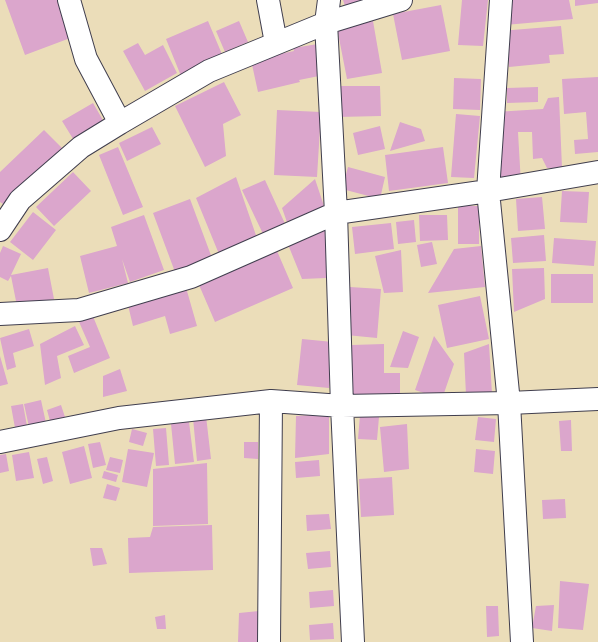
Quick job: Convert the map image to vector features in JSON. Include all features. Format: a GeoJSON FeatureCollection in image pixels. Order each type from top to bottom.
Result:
{"type":"FeatureCollection","features":[{"type":"Feature","properties":{"kind":"street"},"geometry":{"type":"LineString","coordinates":[[68,0],[86,59],[120,123]]}},
{"type":"Feature","properties":{"kind":"street"},"geometry":{"type":"LineString","coordinates":[[268,0],[276,43]]}},
{"type":"Feature","properties":{"kind":"street"},"geometry":{"type":"LineString","coordinates":[[329,0],[326,22],[336,213],[342,406],[353,642]]}},
{"type":"Feature","properties":{"kind":"street"},"geometry":{"type":"LineString","coordinates":[[0,230],[20,200],[81,147],[209,71],[326,22],[401,0]]}},
{"type":"Feature","properties":{"kind":"street"},"geometry":{"type":"LineString","coordinates":[[501,0],[488,191],[509,403],[522,642]]}},
{"type":"Feature","properties":{"kind":"street"},"geometry":{"type":"LineString","coordinates":[[0,314],[79,310],[191,276],[336,213],[488,191],[598,172]]}},
{"type":"Feature","properties":{"kind":"street"},"geometry":{"type":"LineString","coordinates":[[0,442],[119,418],[271,401],[342,406],[509,403],[598,399]]}},
{"type":"Feature","properties":{"kind":"street"},"geometry":{"type":"LineString","coordinates":[[269,642],[271,401]]}},
{"type":"Feature","properties":{"kind":"building"},"geometry":{"type":"Polygon","coordinates":[[[5,0],[60,0],[73,37],[25,55],[5,0]]]}},
{"type":"Feature","properties":{"kind":"building"},"geometry":{"type":"Polygon","coordinates":[[[343,0],[364,0],[345,6],[343,0]]]}},
{"type":"Feature","properties":{"kind":"building"},"geometry":{"type":"Polygon","coordinates":[[[462,0],[488,0],[483,46],[458,45],[462,0]]]}},
{"type":"Feature","properties":{"kind":"building"},"geometry":{"type":"Polygon","coordinates":[[[506,0],[569,0],[573,19],[505,25],[506,0]]]}},
{"type":"Feature","properties":{"kind":"building"},"geometry":{"type":"Polygon","coordinates":[[[575,0],[598,0],[598,3],[575,6],[575,0]]]}},
{"type":"Feature","properties":{"kind":"building"},"geometry":{"type":"Polygon","coordinates":[[[441,5],[450,51],[402,60],[393,14],[441,5]]]}},
{"type":"Feature","properties":{"kind":"building"},"geometry":{"type":"Polygon","coordinates":[[[208,21],[224,59],[181,76],[166,39],[208,21]]]}},
{"type":"Feature","properties":{"kind":"building"},"geometry":{"type":"Polygon","coordinates":[[[239,21],[248,42],[225,52],[216,31],[239,21]]]}},
{"type":"Feature","properties":{"kind":"building"},"geometry":{"type":"Polygon","coordinates":[[[373,21],[382,73],[347,79],[337,28],[373,21]]]}},
{"type":"Feature","properties":{"kind":"building"},"geometry":{"type":"Polygon","coordinates":[[[561,26],[564,54],[549,55],[550,63],[509,67],[508,55],[500,31],[561,26]]]}},
{"type":"Feature","properties":{"kind":"building"},"geometry":{"type":"Polygon","coordinates":[[[138,43],[145,55],[163,45],[177,73],[145,91],[123,51],[138,43]]]}},
{"type":"Feature","properties":{"kind":"building"},"geometry":{"type":"Polygon","coordinates":[[[318,44],[324,75],[299,80],[300,82],[258,92],[251,60],[294,51],[293,48],[318,44]]]}},
{"type":"Feature","properties":{"kind":"building"},"geometry":{"type":"Polygon","coordinates":[[[598,77],[598,152],[575,154],[574,140],[588,139],[586,112],[564,114],[562,79],[598,77]]]}},
{"type":"Feature","properties":{"kind":"building"},"geometry":{"type":"Polygon","coordinates":[[[454,78],[481,79],[480,110],[453,109],[454,78]]]}},
{"type":"Feature","properties":{"kind":"building"},"geometry":{"type":"Polygon","coordinates":[[[224,82],[241,115],[223,124],[226,156],[205,167],[175,106],[224,82]]]}},
{"type":"Feature","properties":{"kind":"building"},"geometry":{"type":"Polygon","coordinates":[[[338,86],[380,86],[381,116],[338,117],[338,86]]]}},
{"type":"Feature","properties":{"kind":"building"},"geometry":{"type":"Polygon","coordinates":[[[538,87],[538,102],[507,103],[507,88],[538,87]]]}},
{"type":"Feature","properties":{"kind":"building"},"geometry":{"type":"Polygon","coordinates":[[[559,97],[562,168],[547,168],[542,158],[533,159],[532,132],[518,132],[521,184],[499,185],[495,112],[543,109],[548,98],[559,97]]]}},
{"type":"Feature","properties":{"kind":"building"},"geometry":{"type":"Polygon","coordinates":[[[93,103],[104,122],[75,142],[62,121],[93,103]]]}},
{"type":"Feature","properties":{"kind":"building"},"geometry":{"type":"Polygon","coordinates":[[[277,110],[321,112],[317,177],[274,175],[277,110]]]}},
{"type":"Feature","properties":{"kind":"building"},"geometry":{"type":"Polygon","coordinates":[[[456,114],[480,116],[474,178],[451,177],[456,114]]]}},
{"type":"Feature","properties":{"kind":"building"},"geometry":{"type":"Polygon","coordinates":[[[400,122],[421,129],[425,141],[390,151],[400,122]]]}},
{"type":"Feature","properties":{"kind":"building"},"geometry":{"type":"Polygon","coordinates":[[[380,126],[385,149],[358,155],[353,133],[380,126]]]}},
{"type":"Feature","properties":{"kind":"building"},"geometry":{"type":"Polygon","coordinates":[[[152,127],[161,144],[127,161],[119,143],[152,127]]]}},
{"type":"Feature","properties":{"kind":"building"},"geometry":{"type":"Polygon","coordinates":[[[44,130],[64,150],[3,204],[0,202],[0,172],[44,130]]]}},
{"type":"Feature","properties":{"kind":"building"},"geometry":{"type":"Polygon","coordinates":[[[118,147],[143,207],[123,215],[99,155],[118,147]]]}},
{"type":"Feature","properties":{"kind":"building"},"geometry":{"type":"Polygon","coordinates":[[[443,147],[448,183],[389,191],[385,155],[443,147]]]}},
{"type":"Feature","properties":{"kind":"building"},"geometry":{"type":"Polygon","coordinates":[[[348,167],[385,177],[380,199],[342,189],[348,167]]]}},
{"type":"Feature","properties":{"kind":"building"},"geometry":{"type":"Polygon","coordinates":[[[73,172],[91,191],[54,226],[36,207],[73,172]]]}},
{"type":"Feature","properties":{"kind":"building"},"geometry":{"type":"Polygon","coordinates":[[[236,177],[259,244],[221,259],[196,198],[236,177]]]}},
{"type":"Feature","properties":{"kind":"building"},"geometry":{"type":"Polygon","coordinates":[[[315,179],[326,212],[288,225],[282,208],[315,179]]]}},
{"type":"Feature","properties":{"kind":"building"},"geometry":{"type":"Polygon","coordinates":[[[265,180],[287,228],[265,238],[242,190],[265,180]]]}},
{"type":"Feature","properties":{"kind":"building"},"geometry":{"type":"Polygon","coordinates":[[[562,191],[589,192],[587,223],[560,222],[562,191]]]}},
{"type":"Feature","properties":{"kind":"building"},"geometry":{"type":"Polygon","coordinates":[[[542,197],[545,229],[518,231],[516,199],[542,197]]]}},
{"type":"Feature","properties":{"kind":"building"},"geometry":{"type":"Polygon","coordinates":[[[190,199],[212,258],[175,272],[153,213],[190,199]]]}},
{"type":"Feature","properties":{"kind":"building"},"geometry":{"type":"Polygon","coordinates":[[[458,206],[479,206],[479,244],[458,244],[458,206]]]}},
{"type":"Feature","properties":{"kind":"building"},"geometry":{"type":"Polygon","coordinates":[[[33,212],[56,230],[33,260],[10,242],[33,212]]]}},
{"type":"Feature","properties":{"kind":"building"},"geometry":{"type":"Polygon","coordinates":[[[144,215],[164,270],[130,282],[122,259],[128,283],[89,293],[80,256],[117,246],[111,227],[144,215]]]}},
{"type":"Feature","properties":{"kind":"building"},"geometry":{"type":"Polygon","coordinates":[[[419,215],[447,215],[448,240],[420,241],[419,215]]]}},
{"type":"Feature","properties":{"kind":"building"},"geometry":{"type":"Polygon","coordinates":[[[414,220],[416,242],[398,244],[396,222],[414,220]]]}},
{"type":"Feature","properties":{"kind":"building"},"geometry":{"type":"Polygon","coordinates":[[[391,223],[394,249],[355,254],[352,227],[391,223]]]}},
{"type":"Feature","properties":{"kind":"building"},"geometry":{"type":"Polygon","coordinates":[[[326,227],[326,278],[302,279],[287,242],[326,227]]]}},
{"type":"Feature","properties":{"kind":"building"},"geometry":{"type":"Polygon","coordinates":[[[544,235],[546,261],[513,263],[511,238],[544,235]]]}},
{"type":"Feature","properties":{"kind":"building"},"geometry":{"type":"Polygon","coordinates":[[[554,238],[596,241],[594,266],[552,263],[554,238]]]}},
{"type":"Feature","properties":{"kind":"building"},"geometry":{"type":"Polygon","coordinates":[[[432,242],[437,264],[421,267],[417,245],[432,242]]]}},
{"type":"Feature","properties":{"kind":"building"},"geometry":{"type":"Polygon","coordinates":[[[274,244],[293,288],[215,322],[196,278],[274,244]]]}},
{"type":"Feature","properties":{"kind":"building"},"geometry":{"type":"Polygon","coordinates":[[[3,246],[21,254],[11,275],[48,268],[54,299],[17,306],[11,276],[8,281],[0,277],[0,253],[3,246]]]}},
{"type":"Feature","properties":{"kind":"building"},"geometry":{"type":"Polygon","coordinates":[[[481,246],[485,287],[428,293],[454,249],[481,246]]]}},
{"type":"Feature","properties":{"kind":"building"},"geometry":{"type":"Polygon","coordinates":[[[401,250],[403,292],[384,293],[375,256],[401,250]]]}},
{"type":"Feature","properties":{"kind":"building"},"geometry":{"type":"Polygon","coordinates":[[[544,268],[545,299],[514,312],[512,269],[544,268]]]}},
{"type":"Feature","properties":{"kind":"building"},"geometry":{"type":"Polygon","coordinates":[[[551,274],[593,274],[593,303],[551,303],[551,274]]]}},
{"type":"Feature","properties":{"kind":"building"},"geometry":{"type":"Polygon","coordinates":[[[185,284],[197,326],[170,334],[165,316],[133,326],[127,301],[185,284]]]}},
{"type":"Feature","properties":{"kind":"building"},"geometry":{"type":"Polygon","coordinates":[[[350,287],[381,289],[377,338],[346,335],[350,287]]]}},
{"type":"Feature","properties":{"kind":"building"},"geometry":{"type":"Polygon","coordinates":[[[480,296],[489,339],[447,348],[438,305],[480,296]]]}},
{"type":"Feature","properties":{"kind":"building"},"geometry":{"type":"Polygon","coordinates":[[[90,309],[110,358],[74,373],[68,356],[90,347],[76,315],[90,309]]]}},
{"type":"Feature","properties":{"kind":"building"},"geometry":{"type":"Polygon","coordinates":[[[75,326],[84,345],[57,356],[61,378],[45,385],[40,344],[75,326]]]}},
{"type":"Feature","properties":{"kind":"building"},"geometry":{"type":"Polygon","coordinates":[[[29,329],[34,346],[13,353],[16,367],[7,370],[0,338],[29,329]]]}},
{"type":"Feature","properties":{"kind":"building"},"geometry":{"type":"Polygon","coordinates":[[[403,331],[419,337],[408,368],[390,367],[403,331]]]}},
{"type":"Feature","properties":{"kind":"building"},"geometry":{"type":"Polygon","coordinates":[[[434,336],[454,364],[442,399],[415,390],[434,336]]]}},
{"type":"Feature","properties":{"kind":"building"},"geometry":{"type":"Polygon","coordinates":[[[302,339],[333,342],[329,388],[297,385],[302,339]]]}},
{"type":"Feature","properties":{"kind":"building"},"geometry":{"type":"Polygon","coordinates":[[[384,344],[384,373],[400,373],[400,397],[352,397],[352,345],[384,344]]]}},
{"type":"Feature","properties":{"kind":"building"},"geometry":{"type":"Polygon","coordinates":[[[489,344],[492,394],[466,395],[464,353],[489,344]]]}},
{"type":"Feature","properties":{"kind":"building"},"geometry":{"type":"Polygon","coordinates":[[[0,356],[8,384],[0,386],[0,356]]]}},
{"type":"Feature","properties":{"kind":"building"},"geometry":{"type":"Polygon","coordinates":[[[120,369],[127,391],[103,397],[103,376],[120,369]]]}},
{"type":"Feature","properties":{"kind":"building"},"geometry":{"type":"Polygon","coordinates":[[[41,400],[46,423],[29,427],[24,404],[41,400]]]}},
{"type":"Feature","properties":{"kind":"building"},"geometry":{"type":"Polygon","coordinates":[[[23,404],[27,426],[15,428],[11,406],[23,404]]]}},
{"type":"Feature","properties":{"kind":"building"},"geometry":{"type":"Polygon","coordinates":[[[61,405],[65,417],[50,421],[47,410],[61,405]]]}},
{"type":"Feature","properties":{"kind":"building"},"geometry":{"type":"Polygon","coordinates":[[[329,414],[329,454],[295,458],[296,416],[329,414]]]}},
{"type":"Feature","properties":{"kind":"building"},"geometry":{"type":"Polygon","coordinates":[[[360,415],[379,417],[377,440],[358,439],[360,415]]]}},
{"type":"Feature","properties":{"kind":"building"},"geometry":{"type":"Polygon","coordinates":[[[206,416],[211,459],[197,461],[193,418],[206,416]]]}},
{"type":"Feature","properties":{"kind":"building"},"geometry":{"type":"Polygon","coordinates":[[[478,417],[496,419],[494,442],[475,440],[478,417]]]}},
{"type":"Feature","properties":{"kind":"building"},"geometry":{"type":"Polygon","coordinates":[[[571,420],[572,451],[561,451],[559,421],[571,420]]]}},
{"type":"Feature","properties":{"kind":"building"},"geometry":{"type":"Polygon","coordinates":[[[189,422],[194,462],[175,464],[171,424],[189,422]]]}},
{"type":"Feature","properties":{"kind":"building"},"geometry":{"type":"Polygon","coordinates":[[[407,424],[409,469],[384,472],[380,427],[407,424]]]}},
{"type":"Feature","properties":{"kind":"building"},"geometry":{"type":"Polygon","coordinates":[[[166,428],[169,465],[156,466],[153,429],[166,428]]]}},
{"type":"Feature","properties":{"kind":"building"},"geometry":{"type":"Polygon","coordinates":[[[132,429],[147,433],[143,446],[129,442],[132,429]]]}},
{"type":"Feature","properties":{"kind":"building"},"geometry":{"type":"Polygon","coordinates":[[[100,442],[106,465],[93,468],[88,444],[100,442]]]}},
{"type":"Feature","properties":{"kind":"building"},"geometry":{"type":"Polygon","coordinates":[[[244,442],[258,442],[258,459],[244,458],[244,442]]]}},
{"type":"Feature","properties":{"kind":"building"},"geometry":{"type":"Polygon","coordinates":[[[84,446],[92,478],[70,484],[62,452],[84,446]]]}},
{"type":"Feature","properties":{"kind":"building"},"geometry":{"type":"Polygon","coordinates":[[[128,449],[154,453],[147,487],[122,482],[128,449]]]}},
{"type":"Feature","properties":{"kind":"building"},"geometry":{"type":"Polygon","coordinates":[[[476,449],[495,451],[493,474],[474,472],[476,449]]]}},
{"type":"Feature","properties":{"kind":"building"},"geometry":{"type":"Polygon","coordinates":[[[29,452],[34,478],[16,481],[12,455],[29,452]]]}},
{"type":"Feature","properties":{"kind":"building"},"geometry":{"type":"Polygon","coordinates":[[[6,454],[9,471],[0,473],[0,455],[6,454]]]}},
{"type":"Feature","properties":{"kind":"building"},"geometry":{"type":"Polygon","coordinates":[[[47,457],[53,481],[43,484],[37,459],[47,457]]]}},
{"type":"Feature","properties":{"kind":"building"},"geometry":{"type":"Polygon","coordinates":[[[110,457],[123,460],[120,473],[106,470],[110,457]]]}},
{"type":"Feature","properties":{"kind":"building"},"geometry":{"type":"Polygon","coordinates":[[[319,460],[320,476],[296,478],[295,462],[319,460]]]}},
{"type":"Feature","properties":{"kind":"building"},"geometry":{"type":"Polygon","coordinates":[[[207,463],[208,524],[153,526],[153,469],[207,463]]]}},
{"type":"Feature","properties":{"kind":"building"},"geometry":{"type":"Polygon","coordinates":[[[104,471],[118,475],[116,482],[102,478],[104,471]]]}},
{"type":"Feature","properties":{"kind":"building"},"geometry":{"type":"Polygon","coordinates":[[[392,477],[394,515],[361,517],[359,479],[392,477]]]}},
{"type":"Feature","properties":{"kind":"building"},"geometry":{"type":"Polygon","coordinates":[[[107,484],[120,488],[116,501],[103,498],[107,484]]]}},
{"type":"Feature","properties":{"kind":"building"},"geometry":{"type":"Polygon","coordinates":[[[565,499],[566,518],[543,519],[542,500],[565,499]]]}},
{"type":"Feature","properties":{"kind":"building"},"geometry":{"type":"Polygon","coordinates":[[[329,514],[331,529],[307,531],[306,515],[329,514]]]}},
{"type":"Feature","properties":{"kind":"building"},"geometry":{"type":"Polygon","coordinates":[[[212,525],[213,570],[129,573],[128,538],[150,537],[153,527],[212,525]]]}},
{"type":"Feature","properties":{"kind":"building"},"geometry":{"type":"Polygon","coordinates":[[[90,548],[102,548],[107,564],[93,566],[90,548]]]}},
{"type":"Feature","properties":{"kind":"building"},"geometry":{"type":"Polygon","coordinates":[[[330,551],[331,567],[308,569],[306,553],[330,551]]]}},
{"type":"Feature","properties":{"kind":"building"},"geometry":{"type":"Polygon","coordinates":[[[560,581],[589,584],[583,630],[558,628],[560,581]]]}},
{"type":"Feature","properties":{"kind":"building"},"geometry":{"type":"Polygon","coordinates":[[[333,590],[334,606],[310,608],[309,592],[333,590]]]}},
{"type":"Feature","properties":{"kind":"building"},"geometry":{"type":"Polygon","coordinates":[[[554,605],[552,631],[532,628],[536,606],[554,605]]]}},
{"type":"Feature","properties":{"kind":"building"},"geometry":{"type":"Polygon","coordinates":[[[486,606],[498,606],[499,636],[487,637],[486,606]]]}},
{"type":"Feature","properties":{"kind":"building"},"geometry":{"type":"Polygon","coordinates":[[[259,611],[259,642],[238,642],[239,613],[259,611]]]}},
{"type":"Feature","properties":{"kind":"building"},"geometry":{"type":"Polygon","coordinates":[[[165,615],[166,629],[157,629],[155,617],[165,615]]]}},
{"type":"Feature","properties":{"kind":"building"},"geometry":{"type":"Polygon","coordinates":[[[333,623],[334,639],[310,640],[309,625],[333,623]]]}}]}
